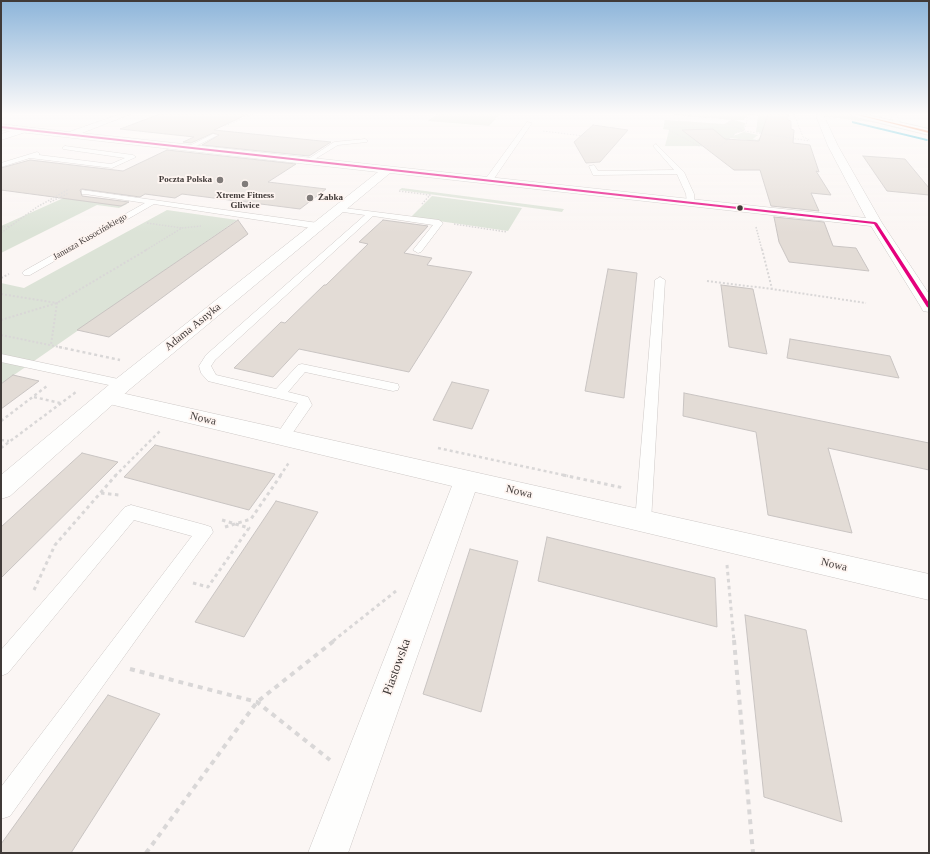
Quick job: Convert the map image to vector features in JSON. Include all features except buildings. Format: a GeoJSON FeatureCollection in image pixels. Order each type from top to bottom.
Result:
{"type":"FeatureCollection","features":[{"type":"Feature","properties":{"kind":"street"},"geometry":{"type":"LineString","coordinates":[[242,154],[875,223]]}},
{"type":"Feature","properties":{"kind":"street"},"geometry":{"type":"LineString","coordinates":[[837,154],[875,223],[929,307]]}},
{"type":"Feature","properties":{"kind":"street","name":"Adama Asnyka"},"geometry":{"type":"LineString","coordinates":[[1,489],[109,386],[146,365],[388,170]]}},
{"type":"Feature","properties":{"kind":"street","name":"Nowa"},"geometry":{"type":"LineString","coordinates":[[109,386],[282,437],[929,587]]}},
{"type":"Feature","properties":{"kind":"street","name":"Piastowska"},"geometry":{"type":"LineString","coordinates":[[328,853],[466,480]]}},
{"type":"Feature","properties":{"kind":"lane"},"geometry":{"type":"LineString","coordinates":[[1,165],[38,154]]}},
{"type":"Feature","properties":{"kind":"lane"},"geometry":{"type":"LineString","coordinates":[[29,156],[112,166],[133,156],[115,154]]}},
{"type":"Feature","properties":{"kind":"lane"},"geometry":{"type":"LineString","coordinates":[[308,161],[319,154]]}},
{"type":"Feature","properties":{"kind":"lane"},"geometry":{"type":"LineString","coordinates":[[488,181],[507,154]]}},
{"type":"Feature","properties":{"kind":"lane"},"geometry":{"type":"LineString","coordinates":[[663,154],[680,172],[690,194],[691,203]]}},
{"type":"Feature","properties":{"kind":"lane"},"geometry":{"type":"LineString","coordinates":[[592,166],[596,173],[680,172]]}},
{"type":"Feature","properties":{"kind":"lane","name":"Janusza Kusocińskiego"},"geometry":{"type":"LineString","coordinates":[[85,192],[318,226]]}},
{"type":"Feature","properties":{"kind":"lane","name":"Janusza Kusocińskiego"},"geometry":{"type":"LineString","coordinates":[[27,273],[153,202]]}},
{"type":"Feature","properties":{"kind":"lane"},"geometry":{"type":"LineString","coordinates":[[339,210],[439,223],[418,250]]}},
{"type":"Feature","properties":{"kind":"lane"},"geometry":{"type":"LineString","coordinates":[[282,437],[305,405],[303,400],[212,378],[206,373],[205,366],[210,358],[371,214]]}},
{"type":"Feature","properties":{"kind":"lane"},"geometry":{"type":"LineString","coordinates":[[643,521],[660,280]]}},
{"type":"Feature","properties":{"kind":"lane"},"geometry":{"type":"LineString","coordinates":[[1,358],[67,372],[109,386]]}},
{"type":"Feature","properties":{"kind":"lane"},"geometry":{"type":"LineString","coordinates":[[279,394],[302,368],[393,387]]}},
{"type":"Feature","properties":{"kind":"lane"},"geometry":{"type":"LineString","coordinates":[[1,666],[131,512],[205,532],[1,807]]}},
{"type":"Feature","properties":{"kind":"path"},"geometry":{"type":"LineString","coordinates":[[1,233],[37,207],[74,186]]}},
{"type":"Feature","properties":{"kind":"path"},"geometry":{"type":"LineString","coordinates":[[399,191],[430,195],[421,205]]}},
{"type":"Feature","properties":{"kind":"path"},"geometry":{"type":"LineString","coordinates":[[37,207],[70,193]]}},
{"type":"Feature","properties":{"kind":"path"},"geometry":{"type":"LineString","coordinates":[[144,223],[182,228],[205,226]]}},
{"type":"Feature","properties":{"kind":"path"},"geometry":{"type":"LineString","coordinates":[[756,225],[772,289]]}},
{"type":"Feature","properties":{"kind":"path"},"geometry":{"type":"LineString","coordinates":[[1,227],[10,226]]}},
{"type":"Feature","properties":{"kind":"path"},"geometry":{"type":"LineString","coordinates":[[1,320],[57,303],[182,228]]}},
{"type":"Feature","properties":{"kind":"path"},"geometry":{"type":"LineString","coordinates":[[707,281],[866,303]]}},
{"type":"Feature","properties":{"kind":"path"},"geometry":{"type":"LineString","coordinates":[[1,294],[57,303]]}},
{"type":"Feature","properties":{"kind":"path"},"geometry":{"type":"LineString","coordinates":[[51,345],[57,303]]}},
{"type":"Feature","properties":{"kind":"path"},"geometry":{"type":"LineString","coordinates":[[1,335],[146,365]]}},
{"type":"Feature","properties":{"kind":"path"},"geometry":{"type":"LineString","coordinates":[[1,448],[60,403],[109,386],[118,360]]}},
{"type":"Feature","properties":{"kind":"path"},"geometry":{"type":"LineString","coordinates":[[1,421],[67,372]]}},
{"type":"Feature","properties":{"kind":"path"},"geometry":{"type":"LineString","coordinates":[[33,397],[60,403]]}},
{"type":"Feature","properties":{"kind":"path"},"geometry":{"type":"LineString","coordinates":[[33,592],[55,545],[118,474],[161,430]]}},
{"type":"Feature","properties":{"kind":"path"},"geometry":{"type":"LineString","coordinates":[[1,440],[9,441]]}},
{"type":"Feature","properties":{"kind":"path"},"geometry":{"type":"LineString","coordinates":[[435,448],[624,489],[629,484]]}},
{"type":"Feature","properties":{"kind":"path"},"geometry":{"type":"LineString","coordinates":[[205,532],[251,519],[291,460]]}},
{"type":"Feature","properties":{"kind":"path"},"geometry":{"type":"LineString","coordinates":[[726,561],[753,853]]}},
{"type":"Feature","properties":{"kind":"path"},"geometry":{"type":"LineString","coordinates":[[146,853],[257,702],[401,586]]}},
{"type":"Feature","properties":{"kind":"path"},"geometry":{"type":"LineString","coordinates":[[108,663],[257,702],[355,780]]}},
{"type":"Feature","properties":{"kind":"shaded area"},"geometry":{"type":"Polygon","coordinates":[[[402,188],[564,209],[562,212],[399,190],[402,188]]]}},
{"type":"Feature","properties":{"kind":"shaded area"},"geometry":{"type":"Polygon","coordinates":[[[68,196],[127,204],[119,208],[97,205],[1,253],[1,226],[68,196]]]}},
{"type":"Feature","properties":{"kind":"shaded area"},"geometry":{"type":"Polygon","coordinates":[[[432,196],[522,208],[508,231],[411,217],[432,196]]]}},
{"type":"Feature","properties":{"kind":"shaded area"},"geometry":{"type":"Polygon","coordinates":[[[167,210],[237,220],[1,384],[1,283],[24,288],[167,210]]]}},
{"type":"Feature","properties":{"kind":"transit line"},"geometry":{"type":"LineString","coordinates":[[245,154],[875,223]]}},
{"type":"Feature","properties":{"kind":"transit line"},"geometry":{"type":"LineString","coordinates":[[875,223],[929,307]]}},
{"type":"Feature","properties":{"kind":"place","name":"Poczta Polska"},"geometry":{"type":"Point","coordinates":[220,180]}},
{"type":"Feature","properties":{"kind":"place","name":"Xtreme Fitness Gliwice"},"geometry":{"type":"Point","coordinates":[245,184]}},
{"type":"Feature","properties":{"kind":"place","name":"Żabka"},"geometry":{"type":"Point","coordinates":[310,198]}}]}
